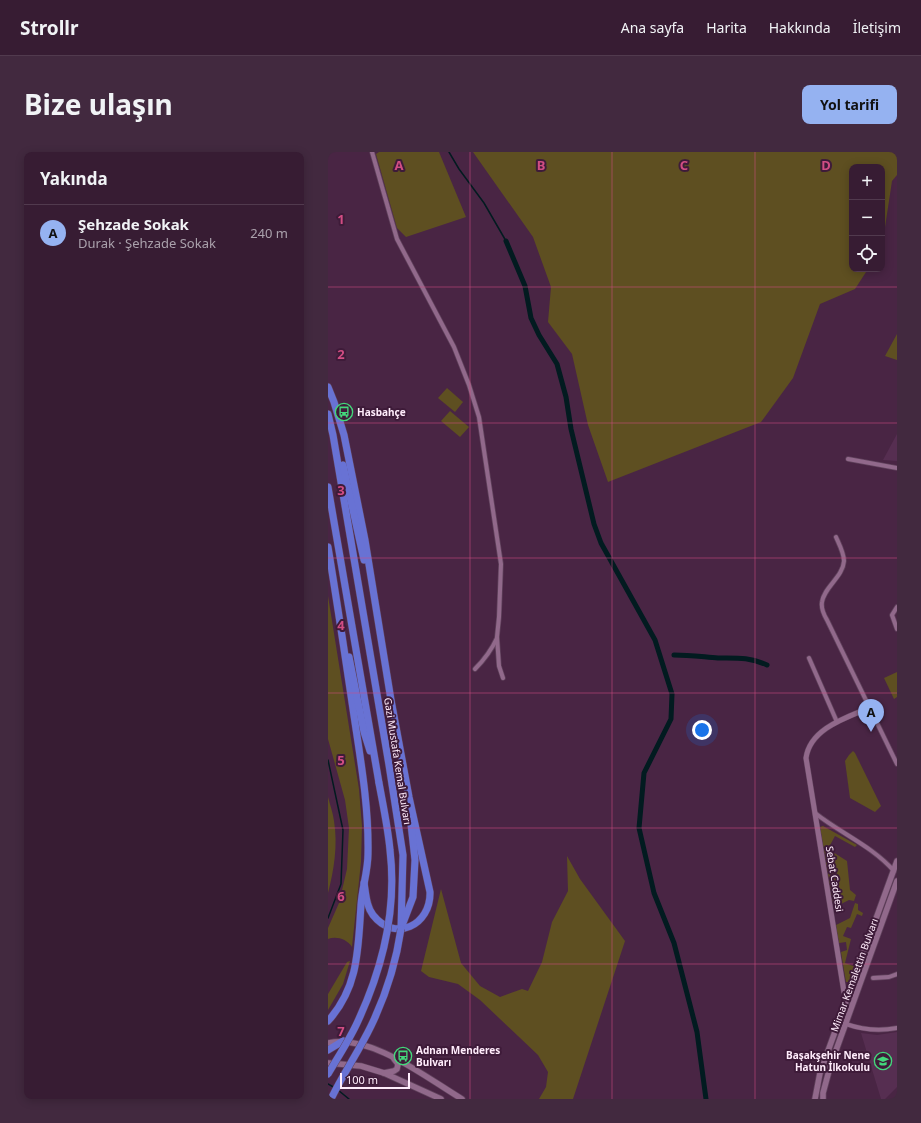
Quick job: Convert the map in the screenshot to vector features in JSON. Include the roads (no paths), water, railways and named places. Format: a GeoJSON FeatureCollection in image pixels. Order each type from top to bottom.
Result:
{"type":"FeatureCollection","features":[{"type":"Feature","properties":{"kind":"highway"},"geometry":{"type":"LineString","coordinates":[[328,386],[344,435],[365,540],[408,798],[414,860],[413,897],[401,929]]}},
{"type":"Feature","properties":{"kind":"highway","name":"Gazi Mustafa Kemal Bulvarı"},"geometry":{"type":"LineString","coordinates":[[328,414],[333,435],[389,764],[403,855],[401,929],[390,977],[371,1027],[331,1099]]}},
{"type":"Feature","properties":{"kind":"highway"},"geometry":{"type":"LineString","coordinates":[[333,435],[343,467],[374,599]]}},
{"type":"Feature","properties":{"kind":"highway"},"geometry":{"type":"LineString","coordinates":[[328,487],[380,783],[390,850],[392,890],[384,950],[374,982],[358,1023],[328,1074]]}},
{"type":"Feature","properties":{"kind":"highway"},"geometry":{"type":"LineString","coordinates":[[328,548],[366,799],[368,854],[361,901],[359,948],[356,965],[349,987],[338,1008],[328,1021]]}},
{"type":"Feature","properties":{"kind":"highway"},"geometry":{"type":"LineString","coordinates":[[330,567],[364,732],[380,783]]}},
{"type":"Feature","properties":{"kind":"highway"},"geometry":{"type":"LineString","coordinates":[[364,883],[369,908],[373,915],[384,926],[395,930],[401,929],[419,922],[428,910],[431,900],[428,878],[408,798]]}},
{"type":"Feature","properties":{"kind":"highway"},"geometry":{"type":"LineString","coordinates":[[328,1050],[342,1041]]}},
{"type":"Feature","properties":{"kind":"main road"},"geometry":{"type":"LineString","coordinates":[[815,1099],[820,1073],[895,873],[897,861]]}},
{"type":"Feature","properties":{"kind":"main road","name":"Mimar Kemalettin Bulvarı"},"geometry":{"type":"LineString","coordinates":[[823,1099],[826,1081],[896,890],[897,881]]}},
{"type":"Feature","properties":{"kind":"main road"},"geometry":{"type":"LineString","coordinates":[[328,1043],[342,1041],[378,1049],[462,1099]]}},
{"type":"Feature","properties":{"kind":"main road"},"geometry":{"type":"LineString","coordinates":[[384,1073],[394,1071],[397,1068],[398,1064],[393,1057]]}},
{"type":"Feature","properties":{"kind":"main road"},"geometry":{"type":"LineString","coordinates":[[328,1063],[361,1066],[384,1073],[441,1099]]}},
{"type":"Feature","properties":{"kind":"street"},"geometry":{"type":"LineString","coordinates":[[372,152],[397,239],[454,347],[469,385],[479,417],[501,564],[497,637],[499,666],[503,678]]}},
{"type":"Feature","properties":{"kind":"street"},"geometry":{"type":"LineString","coordinates":[[848,459],[897,468]]}},
{"type":"Feature","properties":{"kind":"street"},"geometry":{"type":"LineString","coordinates":[[836,537],[844,562],[842,569],[823,597],[822,607],[868,708],[897,764]]}},
{"type":"Feature","properties":{"kind":"street"},"geometry":{"type":"LineString","coordinates":[[897,607],[892,615],[897,630]]}},
{"type":"Feature","properties":{"kind":"street"},"geometry":{"type":"LineString","coordinates":[[475,668],[485,659],[497,637]]}},
{"type":"Feature","properties":{"kind":"street"},"geometry":{"type":"LineString","coordinates":[[810,658],[837,722],[868,708]]}},
{"type":"Feature","properties":{"kind":"street","name":"Sebat Caddesi"},"geometry":{"type":"LineString","coordinates":[[837,722],[820,733],[811,744],[807,754],[806,763],[844,992],[847,998]]}},
{"type":"Feature","properties":{"kind":"street"},"geometry":{"type":"LineString","coordinates":[[815,813],[858,840],[888,864],[895,873]]}},
{"type":"Feature","properties":{"kind":"street"},"geometry":{"type":"LineString","coordinates":[[873,978],[889,977],[897,974]]}},
{"type":"Feature","properties":{"kind":"street"},"geometry":{"type":"LineString","coordinates":[[846,1024],[867,1029],[886,1030],[897,1028]]}},
{"type":"Feature","properties":{"kind":"waterway"},"geometry":{"type":"LineString","coordinates":[[449,152],[459,169],[484,203],[506,241]]}},
{"type":"Feature","properties":{"kind":"waterway"},"geometry":{"type":"LineString","coordinates":[[506,241],[525,286],[531,318],[539,335],[557,364],[566,397],[571,429],[594,524],[601,543],[655,640],[672,694],[671,719],[644,773],[639,828],[654,893],[674,943],[697,1032],[706,1099]]}},
{"type":"Feature","properties":{"kind":"waterway"},"geometry":{"type":"LineString","coordinates":[[674,655],[743,658],[767,665]]}},
{"type":"Feature","properties":{"kind":"waterway"},"geometry":{"type":"LineString","coordinates":[[328,760],[343,830],[341,884],[328,918]]}},
{"type":"Feature","properties":{"kind":"waterway"},"geometry":{"type":"LineString","coordinates":[[328,1084],[335,1088]]}},
{"type":"Feature","properties":{"kind":"waterway"},"geometry":{"type":"LineString","coordinates":[[338,1090],[349,1099]]}},
{"type":"Feature","properties":{"kind":"place","name":"Hasbahçe"},"geometry":{"type":"Point","coordinates":[344,412]}},
{"type":"Feature","properties":{"kind":"place","name":"Şehzade Sokak"},"geometry":{"type":"Point","coordinates":[871,732]}},
{"type":"Feature","properties":{"kind":"place","name":"Adnan Menderes Bulvarı"},"geometry":{"type":"Point","coordinates":[403,1056]}},
{"type":"Feature","properties":{"kind":"place","name":"Başakşehir Nene Hatun İlkokulu"},"geometry":{"type":"Point","coordinates":[883,1061]}}]}
